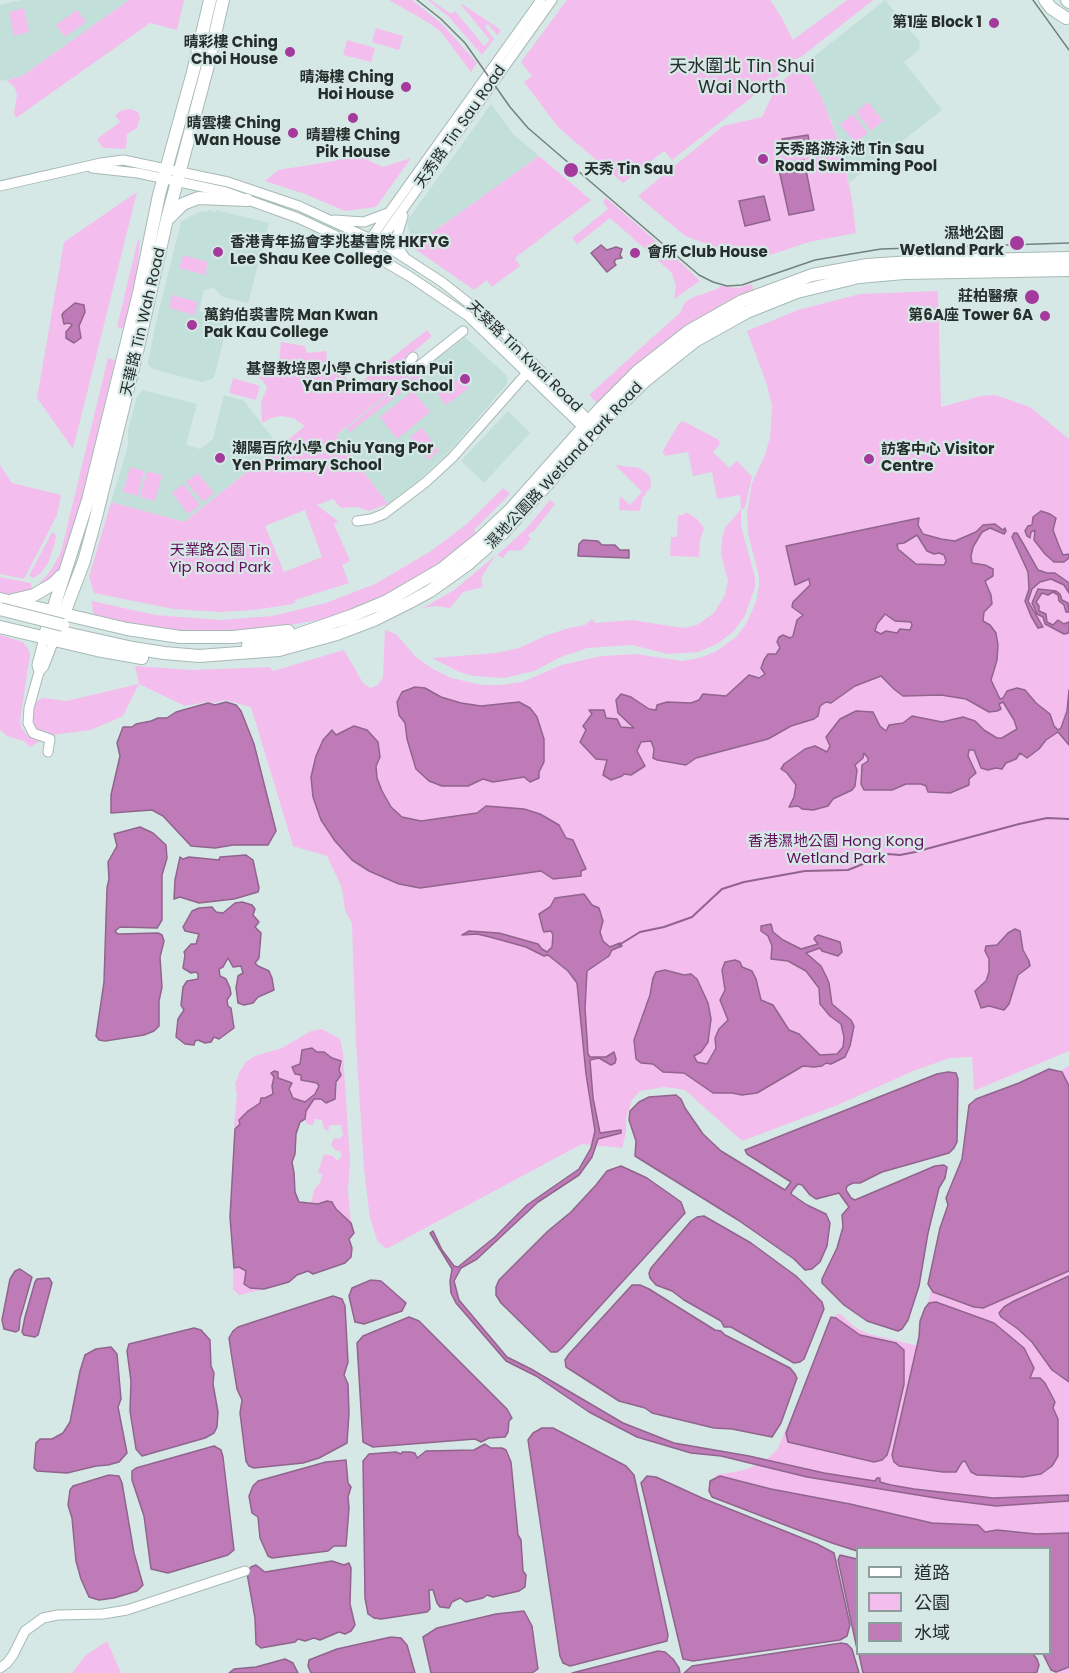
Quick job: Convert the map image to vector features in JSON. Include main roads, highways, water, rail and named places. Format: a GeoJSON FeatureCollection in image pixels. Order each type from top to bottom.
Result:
{"type":"FeatureCollection","features":[{"type":"Feature","properties":{"kind":"main road","name":"天華路 Tin Wah Road"},"geometry":{"type":"LineString","coordinates":[[56,627],[65,570],[81,524],[93,478],[139,293],[148,241],[164,174],[193,72],[210,0]]}},
{"type":"Feature","properties":{"kind":"main road","name":"天華路 Tin Wah Road"},"geometry":{"type":"LineString","coordinates":[[56,627],[84,561],[92,532],[134,367],[167,219],[223,0]]}},
{"type":"Feature","properties":{"kind":"main road"},"geometry":{"type":"LineString","coordinates":[[1045,0],[1067,20]]}},
{"type":"Feature","properties":{"kind":"main road"},"geometry":{"type":"LineString","coordinates":[[1053,0],[1067,20]]}},
{"type":"Feature","properties":{"kind":"main road"},"geometry":{"type":"LineString","coordinates":[[167,219],[183,204],[198,198],[247,200]]}},
{"type":"Feature","properties":{"kind":"main road","name":"濕地公園路 Wetland Park Road"},"geometry":{"type":"LineString","coordinates":[[232,650],[274,650],[318,640],[365,624],[410,602],[450,578],[503,533],[638,371],[688,331],[742,301],[794,281],[849,267],[885,263],[1069,258]]}},
{"type":"Feature","properties":{"kind":"main road","name":"濕地公園路 Wetland Park Road"},"geometry":{"type":"LineString","coordinates":[[56,627],[116,645],[199,656],[285,639],[320,627],[369,609],[433,574],[478,540],[527,491],[546,462],[695,341],[747,312],[797,292],[832,282],[887,274],[1069,270]]}},
{"type":"Feature","properties":{"kind":"main road"},"geometry":{"type":"LineString","coordinates":[[0,603],[34,595],[53,584],[65,570]]}},
{"type":"Feature","properties":{"kind":"main road"},"geometry":{"type":"LineString","coordinates":[[0,603],[127,656],[212,663],[256,658],[274,650]]}},
{"type":"Feature","properties":{"kind":"main road"},"geometry":{"type":"LineString","coordinates":[[0,603],[56,627]]}},
{"type":"Feature","properties":{"kind":"main road"},"geometry":{"type":"LineString","coordinates":[[0,617],[56,627]]}},
{"type":"Feature","properties":{"kind":"main road"},"geometry":{"type":"LineString","coordinates":[[0,627],[56,627],[142,632],[192,638],[233,637],[320,627]]}},
{"type":"Feature","properties":{"kind":"water"},"geometry":{"type":"Polygon","coordinates":[[[808,135],[811,152],[786,156],[782,139],[808,135]]]}},
{"type":"Feature","properties":{"kind":"water"},"geometry":{"type":"Polygon","coordinates":[[[804,160],[814,210],[789,215],[778,165],[804,160]]]}},
{"type":"Feature","properties":{"kind":"water"},"geometry":{"type":"Polygon","coordinates":[[[764,196],[770,220],[745,226],[739,201],[764,196]]]}},
{"type":"Feature","properties":{"kind":"water"},"geometry":{"type":"Polygon","coordinates":[[[601,245],[607,250],[616,247],[622,249],[620,255],[622,258],[616,259],[614,262],[616,265],[607,272],[591,253],[601,245]]]}},
{"type":"Feature","properties":{"kind":"water"},"geometry":{"type":"Polygon","coordinates":[[[75,303],[84,305],[85,312],[79,326],[81,338],[74,343],[66,338],[66,332],[72,325],[64,324],[62,315],[75,303]]]}},
{"type":"Feature","properties":{"kind":"water"},"geometry":{"type":"Polygon","coordinates":[[[1041,511],[1056,518],[1053,530],[1063,555],[1069,554],[1069,558],[1064,562],[1054,562],[1045,554],[1034,540],[1035,530],[1031,532],[1030,538],[1027,536],[1025,531],[1028,526],[1032,525],[1033,517],[1041,511]]]}},
{"type":"Feature","properties":{"kind":"water"},"geometry":{"type":"Polygon","coordinates":[[[919,518],[918,525],[923,534],[955,541],[976,532],[983,525],[995,524],[1003,530],[1005,528],[1004,534],[990,528],[982,532],[973,547],[971,556],[972,563],[993,569],[993,576],[985,581],[992,604],[984,612],[983,621],[990,625],[996,633],[998,645],[997,660],[991,680],[1000,699],[1007,691],[1017,688],[1025,690],[1050,714],[1058,730],[1061,728],[1067,711],[1069,690],[1069,745],[1058,732],[1027,758],[1020,753],[1016,759],[1006,763],[1002,769],[988,770],[981,768],[974,750],[969,750],[968,756],[976,773],[969,779],[969,785],[950,793],[928,792],[926,786],[921,784],[906,784],[892,790],[864,790],[861,784],[862,765],[868,761],[868,758],[864,753],[863,758],[855,765],[857,770],[855,786],[852,790],[833,799],[828,806],[813,810],[802,809],[798,806],[789,807],[796,785],[781,769],[784,764],[805,749],[815,746],[827,752],[830,746],[826,737],[840,719],[856,711],[873,712],[880,726],[886,731],[889,725],[903,723],[912,716],[942,722],[963,717],[975,721],[997,738],[1002,738],[1017,729],[1003,702],[999,704],[1001,709],[989,712],[966,699],[941,695],[903,696],[881,676],[855,686],[831,703],[826,702],[820,706],[818,716],[814,719],[791,726],[768,739],[696,758],[686,765],[653,758],[654,749],[651,741],[641,742],[637,751],[645,766],[631,775],[624,774],[611,780],[603,775],[607,760],[596,759],[580,742],[586,730],[583,726],[592,714],[589,710],[604,710],[606,718],[617,719],[621,727],[634,728],[618,713],[616,700],[621,694],[631,697],[649,709],[656,710],[657,705],[667,702],[691,703],[699,700],[703,694],[726,696],[749,675],[759,678],[765,674],[761,668],[764,660],[768,654],[776,654],[780,648],[777,642],[779,637],[793,636],[797,620],[803,615],[792,607],[793,602],[810,585],[809,579],[795,585],[786,546],[919,518]],[[917,535],[904,543],[897,544],[898,549],[916,564],[944,565],[946,561],[944,555],[927,551],[917,535]],[[885,614],[877,624],[875,631],[881,634],[886,631],[897,633],[900,629],[910,630],[911,622],[895,621],[885,614]]]}},
{"type":"Feature","properties":{"kind":"water"},"geometry":{"type":"Polygon","coordinates":[[[1014,533],[1017,533],[1038,570],[1055,573],[1069,583],[1069,593],[1064,585],[1051,579],[1040,582],[1032,589],[1028,601],[1043,627],[1038,628],[1025,601],[1029,589],[1028,572],[1012,537],[1014,533]]]}},
{"type":"Feature","properties":{"kind":"water"},"geometry":{"type":"Polygon","coordinates":[[[583,540],[598,541],[602,545],[615,545],[620,550],[629,550],[629,558],[578,556],[579,544],[583,540]]]}},
{"type":"Feature","properties":{"kind":"water"},"geometry":{"type":"Polygon","coordinates":[[[1038,589],[1056,591],[1062,600],[1068,603],[1069,612],[1066,612],[1058,595],[1053,592],[1048,595],[1042,593],[1036,602],[1039,611],[1046,614],[1047,622],[1053,625],[1058,620],[1064,624],[1069,622],[1069,633],[1064,634],[1045,624],[1043,617],[1037,614],[1032,603],[1038,589]]]}},
{"type":"Feature","properties":{"kind":"water"},"geometry":{"type":"Polygon","coordinates":[[[415,687],[425,688],[441,697],[461,703],[481,706],[519,702],[530,708],[537,717],[544,739],[544,762],[539,778],[530,782],[524,777],[493,782],[483,779],[468,786],[442,786],[429,781],[416,769],[405,723],[399,715],[397,702],[402,692],[415,687]]]}},
{"type":"Feature","properties":{"kind":"water"},"geometry":{"type":"Polygon","coordinates":[[[226,702],[236,705],[241,711],[254,744],[276,831],[268,845],[233,845],[215,848],[191,846],[163,816],[152,810],[111,813],[111,795],[120,756],[117,743],[123,727],[132,727],[158,718],[167,718],[176,712],[208,703],[215,705],[226,702]]]}},
{"type":"Feature","properties":{"kind":"water"},"geometry":{"type":"Polygon","coordinates":[[[354,726],[367,730],[378,742],[380,757],[376,766],[377,778],[391,807],[402,817],[421,821],[477,813],[486,806],[524,809],[540,814],[559,825],[566,838],[573,840],[586,869],[581,871],[581,876],[553,879],[541,871],[420,888],[399,884],[369,871],[352,860],[335,841],[321,820],[313,797],[311,777],[323,740],[332,730],[336,735],[354,726]]]}},
{"type":"Feature","properties":{"kind":"water"},"geometry":{"type":"Polygon","coordinates":[[[140,827],[153,833],[166,845],[167,858],[162,875],[162,920],[157,928],[120,927],[115,931],[118,934],[158,933],[162,935],[164,941],[160,957],[162,987],[159,1001],[159,1026],[144,1035],[99,1040],[96,1036],[104,982],[108,862],[117,846],[114,834],[140,827]]]}},
{"type":"Feature","properties":{"kind":"water"},"geometry":{"type":"Polygon","coordinates":[[[246,855],[253,860],[258,892],[234,899],[199,903],[180,897],[174,899],[180,857],[219,860],[220,857],[246,855]]]}},
{"type":"Feature","properties":{"kind":"water"},"geometry":{"type":"Polygon","coordinates":[[[584,894],[592,905],[599,908],[603,921],[600,932],[603,941],[610,947],[620,943],[622,946],[612,950],[609,956],[587,971],[585,1008],[588,1054],[590,1057],[606,1057],[614,1052],[616,1059],[611,1065],[599,1058],[590,1060],[593,1098],[600,1133],[621,1130],[621,1133],[598,1139],[592,1157],[579,1175],[538,1202],[477,1259],[461,1268],[454,1281],[459,1300],[507,1357],[623,1423],[674,1443],[749,1456],[824,1473],[875,1481],[880,1478],[880,1482],[914,1489],[993,1498],[1069,1495],[1069,1501],[996,1506],[948,1500],[807,1477],[721,1456],[691,1453],[637,1437],[589,1412],[536,1376],[506,1361],[456,1303],[451,1293],[452,1269],[430,1233],[433,1231],[442,1250],[454,1266],[458,1267],[495,1237],[527,1205],[579,1169],[591,1148],[595,1131],[586,1074],[577,983],[568,971],[548,955],[544,956],[526,947],[490,937],[477,934],[462,935],[469,931],[499,933],[538,944],[547,952],[552,947],[553,935],[551,931],[544,932],[539,914],[550,907],[555,898],[584,894]]]}},
{"type":"Feature","properties":{"kind":"water"},"geometry":{"type":"Polygon","coordinates":[[[242,902],[252,905],[255,909],[253,915],[259,922],[255,927],[261,933],[259,958],[255,963],[269,971],[274,990],[258,997],[253,1003],[244,1005],[238,1003],[236,988],[238,976],[243,973],[241,966],[233,967],[228,958],[223,967],[219,969],[220,976],[226,979],[230,988],[231,994],[227,1000],[231,1008],[234,1028],[219,1039],[214,1037],[211,1042],[205,1043],[198,1040],[194,1045],[185,1044],[176,1037],[178,1019],[184,1010],[181,1005],[183,987],[187,981],[198,979],[198,974],[183,968],[184,952],[191,944],[196,944],[199,934],[185,931],[183,927],[192,911],[199,908],[212,907],[216,912],[223,913],[235,903],[242,902]]]}},
{"type":"Feature","properties":{"kind":"water"},"geometry":{"type":"Polygon","coordinates":[[[771,924],[773,932],[801,949],[818,944],[814,939],[818,935],[840,942],[842,952],[838,956],[822,951],[820,948],[806,953],[821,966],[829,983],[832,1004],[851,1020],[854,1026],[845,1057],[822,1066],[803,1066],[757,1093],[742,1095],[713,1093],[684,1073],[663,1072],[653,1064],[641,1063],[636,1059],[634,1040],[650,995],[653,978],[656,972],[665,970],[684,975],[691,974],[697,979],[708,1003],[711,1019],[708,1042],[701,1052],[694,1056],[697,1062],[707,1064],[716,1048],[715,1038],[719,1029],[728,1020],[720,1000],[725,990],[722,970],[725,962],[735,960],[740,962],[742,967],[752,971],[761,1000],[773,1005],[789,1030],[799,1034],[820,1055],[837,1054],[843,1047],[844,1037],[841,1024],[820,1004],[819,988],[806,971],[788,961],[771,959],[772,946],[768,936],[761,931],[761,926],[771,924]]]}},
{"type":"Feature","properties":{"kind":"water"},"geometry":{"type":"Polygon","coordinates":[[[1015,929],[1020,931],[1023,950],[1030,966],[1018,975],[1009,1004],[1004,1010],[989,1006],[981,1008],[975,991],[986,981],[989,972],[986,946],[997,945],[1015,929]]]}},
{"type":"Feature","properties":{"kind":"water"},"geometry":{"type":"Polygon","coordinates":[[[312,1048],[341,1061],[339,1070],[341,1075],[336,1082],[335,1099],[326,1103],[321,1099],[314,1099],[306,1111],[305,1119],[300,1122],[292,1162],[295,1192],[299,1202],[318,1204],[332,1202],[351,1223],[354,1233],[349,1239],[352,1248],[351,1257],[345,1263],[313,1274],[308,1271],[297,1275],[289,1282],[264,1289],[250,1288],[244,1284],[246,1271],[239,1267],[234,1268],[230,1217],[235,1129],[240,1124],[239,1120],[260,1103],[261,1098],[273,1094],[274,1077],[271,1073],[274,1071],[278,1072],[278,1078],[292,1083],[289,1089],[293,1098],[305,1102],[315,1094],[319,1086],[317,1083],[301,1080],[301,1075],[295,1074],[292,1067],[300,1064],[302,1050],[312,1048]]]}},
{"type":"Feature","properties":{"kind":"water"},"geometry":{"type":"Polygon","coordinates":[[[1049,1069],[1062,1072],[1069,1086],[1069,1271],[983,1308],[933,1292],[928,1284],[940,1228],[948,1205],[946,1198],[962,1159],[969,1105],[976,1099],[1049,1069]]]}},
{"type":"Feature","properties":{"kind":"water"},"geometry":{"type":"Polygon","coordinates":[[[956,1073],[958,1079],[957,1142],[954,1148],[949,1153],[882,1172],[860,1183],[853,1183],[847,1186],[846,1190],[855,1200],[935,1166],[947,1167],[945,1178],[939,1188],[928,1233],[919,1286],[908,1320],[898,1331],[867,1321],[844,1305],[822,1283],[837,1248],[843,1227],[842,1215],[849,1207],[839,1193],[816,1199],[798,1184],[792,1191],[791,1194],[807,1205],[826,1214],[830,1223],[827,1246],[820,1262],[812,1269],[805,1270],[794,1259],[738,1220],[635,1156],[636,1141],[629,1120],[630,1111],[639,1102],[649,1097],[676,1095],[681,1099],[703,1134],[721,1151],[785,1190],[791,1182],[747,1154],[745,1150],[937,1074],[956,1073]]]}},
{"type":"Feature","properties":{"kind":"water"},"geometry":{"type":"Polygon","coordinates":[[[621,1166],[647,1178],[681,1202],[685,1213],[562,1348],[557,1352],[551,1352],[501,1303],[496,1295],[496,1287],[499,1280],[548,1231],[571,1212],[607,1171],[621,1166]]]}},
{"type":"Feature","properties":{"kind":"water"},"geometry":{"type":"Polygon","coordinates":[[[704,1216],[751,1243],[796,1276],[822,1302],[824,1309],[804,1359],[800,1362],[794,1363],[731,1327],[724,1327],[721,1321],[672,1291],[656,1285],[650,1278],[651,1268],[691,1221],[704,1216]]]}},
{"type":"Feature","properties":{"kind":"water"},"geometry":{"type":"Polygon","coordinates":[[[20,1269],[32,1277],[19,1330],[16,1332],[4,1329],[2,1320],[10,1279],[15,1271],[20,1269]]]}},
{"type":"Feature","properties":{"kind":"water"},"geometry":{"type":"Polygon","coordinates":[[[1069,1276],[1069,1382],[1052,1370],[1032,1342],[999,1313],[1014,1301],[1069,1276]]]}},
{"type":"Feature","properties":{"kind":"water"},"geometry":{"type":"Polygon","coordinates":[[[49,1278],[52,1283],[38,1335],[35,1337],[24,1335],[22,1332],[25,1317],[35,1282],[37,1279],[49,1278]]]}},
{"type":"Feature","properties":{"kind":"water"},"geometry":{"type":"Polygon","coordinates":[[[371,1280],[381,1281],[406,1303],[402,1311],[364,1324],[355,1322],[349,1296],[352,1288],[371,1280]]]}},
{"type":"Feature","properties":{"kind":"water"},"geometry":{"type":"Polygon","coordinates":[[[632,1285],[640,1285],[649,1289],[715,1330],[721,1331],[790,1368],[797,1378],[781,1423],[772,1437],[714,1428],[652,1413],[645,1408],[619,1401],[566,1367],[565,1360],[569,1354],[632,1285]]]}},
{"type":"Feature","properties":{"kind":"water"},"geometry":{"type":"Polygon","coordinates":[[[333,1296],[342,1299],[345,1306],[348,1362],[344,1375],[348,1384],[349,1413],[347,1443],[319,1458],[303,1463],[254,1468],[249,1466],[246,1461],[240,1413],[242,1400],[237,1389],[229,1338],[238,1327],[333,1296]]]}},
{"type":"Feature","properties":{"kind":"water"},"geometry":{"type":"Polygon","coordinates":[[[936,1302],[994,1323],[1024,1348],[1034,1368],[1030,1378],[1040,1378],[1045,1383],[1055,1402],[1053,1408],[1058,1419],[1058,1456],[1052,1466],[1041,1474],[1023,1477],[977,1475],[971,1472],[965,1461],[956,1472],[899,1466],[894,1462],[892,1455],[919,1337],[920,1321],[929,1303],[936,1302]]]}},
{"type":"Feature","properties":{"kind":"water"},"geometry":{"type":"Polygon","coordinates":[[[409,1317],[419,1321],[507,1409],[512,1418],[505,1437],[489,1438],[481,1442],[475,1439],[373,1447],[363,1442],[357,1343],[363,1336],[409,1317]]]}},
{"type":"Feature","properties":{"kind":"water"},"geometry":{"type":"Polygon","coordinates":[[[831,1317],[860,1335],[896,1343],[904,1350],[904,1384],[890,1445],[887,1455],[882,1460],[874,1462],[788,1442],[786,1433],[831,1317]]]}},
{"type":"Feature","properties":{"kind":"water"},"geometry":{"type":"Polygon","coordinates":[[[194,1328],[201,1330],[210,1340],[213,1384],[218,1412],[217,1427],[214,1433],[205,1438],[142,1456],[136,1449],[130,1411],[131,1381],[127,1351],[129,1344],[194,1328]]]}},
{"type":"Feature","properties":{"kind":"water"},"geometry":{"type":"Polygon","coordinates":[[[111,1347],[117,1354],[121,1399],[118,1407],[127,1453],[119,1462],[108,1465],[67,1473],[37,1471],[34,1468],[36,1443],[40,1439],[52,1439],[63,1433],[70,1422],[85,1355],[96,1349],[111,1347]]]}},
{"type":"Feature","properties":{"kind":"water"},"geometry":{"type":"Polygon","coordinates":[[[542,1428],[553,1428],[626,1466],[634,1475],[668,1635],[667,1641],[570,1666],[563,1663],[560,1656],[528,1440],[533,1433],[542,1428]]]}},
{"type":"Feature","properties":{"kind":"water"},"geometry":{"type":"Polygon","coordinates":[[[485,1444],[491,1448],[506,1450],[511,1462],[518,1535],[521,1540],[523,1571],[526,1575],[525,1587],[519,1591],[493,1597],[487,1595],[466,1602],[460,1598],[452,1602],[449,1608],[440,1607],[433,1590],[429,1590],[430,1609],[427,1612],[374,1618],[368,1614],[365,1598],[363,1461],[369,1454],[410,1452],[415,1453],[417,1458],[426,1451],[474,1450],[485,1444]]]}},
{"type":"Feature","properties":{"kind":"water"},"geometry":{"type":"Polygon","coordinates":[[[214,1446],[221,1450],[223,1457],[234,1550],[228,1555],[168,1573],[151,1569],[144,1516],[132,1480],[132,1471],[214,1446]]]}},
{"type":"Feature","properties":{"kind":"water"},"geometry":{"type":"Polygon","coordinates":[[[346,1460],[348,1483],[351,1487],[348,1497],[346,1546],[334,1546],[328,1551],[272,1558],[268,1556],[260,1538],[258,1517],[252,1513],[249,1496],[253,1486],[258,1481],[326,1462],[346,1460]]]}},
{"type":"Feature","properties":{"kind":"water"},"geometry":{"type":"Polygon","coordinates":[[[109,1475],[119,1476],[122,1483],[134,1553],[143,1585],[137,1591],[99,1600],[89,1597],[81,1579],[76,1561],[72,1518],[68,1505],[70,1490],[73,1486],[109,1475]]]}},
{"type":"Feature","properties":{"kind":"water"},"geometry":{"type":"Polygon","coordinates":[[[647,1476],[656,1477],[834,1553],[850,1625],[847,1636],[840,1640],[693,1661],[683,1659],[641,1483],[647,1476]]]}},
{"type":"Feature","properties":{"kind":"water"},"geometry":{"type":"Polygon","coordinates":[[[720,1476],[932,1523],[978,1525],[985,1532],[997,1530],[1036,1534],[1069,1533],[1069,1667],[1056,1672],[1051,1670],[1044,1655],[1051,1655],[1051,1547],[856,1547],[856,1551],[712,1497],[709,1491],[710,1481],[720,1476]]]}},
{"type":"Feature","properties":{"kind":"water"},"geometry":{"type":"Polygon","coordinates":[[[840,1555],[856,1559],[856,1644],[838,1560],[840,1555]]]}},
{"type":"Feature","properties":{"kind":"water"},"geometry":{"type":"Polygon","coordinates":[[[332,1561],[344,1565],[349,1563],[351,1568],[350,1604],[355,1625],[351,1631],[345,1634],[339,1632],[320,1640],[298,1639],[295,1642],[261,1648],[256,1644],[255,1618],[247,1573],[251,1567],[256,1565],[265,1572],[332,1561]]]}},
{"type":"Feature","properties":{"kind":"water"},"geometry":{"type":"Polygon","coordinates":[[[524,1611],[532,1626],[538,1669],[532,1673],[431,1673],[423,1637],[437,1628],[496,1614],[524,1611]]]}},
{"type":"Feature","properties":{"kind":"water"},"geometry":{"type":"Polygon","coordinates":[[[391,1637],[401,1638],[407,1645],[415,1673],[311,1673],[308,1666],[309,1660],[337,1649],[391,1637]]]}},
{"type":"Feature","properties":{"kind":"water"},"geometry":{"type":"Polygon","coordinates":[[[841,1643],[847,1644],[852,1649],[859,1673],[684,1673],[692,1666],[841,1643]]]}},
{"type":"Feature","properties":{"kind":"water"},"geometry":{"type":"Polygon","coordinates":[[[658,1651],[665,1652],[673,1659],[680,1673],[572,1673],[658,1651]]]}},
{"type":"Feature","properties":{"kind":"water"},"geometry":{"type":"Polygon","coordinates":[[[859,1655],[1034,1655],[1039,1665],[1037,1672],[1033,1673],[863,1673],[859,1655]]]}},
{"type":"Feature","properties":{"kind":"water"},"geometry":{"type":"Polygon","coordinates":[[[285,1659],[293,1663],[298,1673],[229,1673],[234,1669],[256,1667],[285,1659]]]}},
{"type":"Feature","properties":{"kind":"waterway"},"geometry":{"type":"LineString","coordinates":[[619,945],[640,932],[664,927],[692,917],[722,889],[744,882],[805,871],[848,870],[888,854],[900,855],[915,852],[1047,818],[1069,819]]}},
{"type":"Feature","properties":{"kind":"tram line"},"geometry":{"type":"LineString","coordinates":[[417,0],[441,19],[465,43],[510,107],[528,128],[699,275],[713,282],[727,286],[742,285],[815,260],[881,249],[1069,243]]}},
{"type":"Feature","properties":{"kind":"tram line"},"geometry":{"type":"LineString","coordinates":[[1033,0],[1069,50]]}},
{"type":"Feature","properties":{"kind":"place","name":"第1座 Block 1"},"geometry":{"type":"Point","coordinates":[994,23]}},
{"type":"Feature","properties":{"kind":"place","name":"晴彩樓 Ching Choi House"},"geometry":{"type":"Point","coordinates":[290,52]}},
{"type":"Feature","properties":{"kind":"place","name":"晴海樓 Ching Hoi House"},"geometry":{"type":"Point","coordinates":[406,87]}},
{"type":"Feature","properties":{"kind":"place","name":"晴碧樓 Ching Pik House"},"geometry":{"type":"Point","coordinates":[353,118]}},
{"type":"Feature","properties":{"kind":"place","name":"晴雲樓 Ching Wan House"},"geometry":{"type":"Point","coordinates":[293,133]}},
{"type":"Feature","properties":{"kind":"place","name":"天秀路游泳池 Tin Sau Road Swimming Pool"},"geometry":{"type":"Point","coordinates":[763,159]}},
{"type":"Feature","properties":{"kind":"place","name":"天秀 Tin Sau"},"geometry":{"type":"Point","coordinates":[571,170]}},
{"type":"Feature","properties":{"kind":"place","name":"濕地公園 Wetland Park"},"geometry":{"type":"Point","coordinates":[1017,243]}},
{"type":"Feature","properties":{"kind":"place","name":"香港青年拹會李兆基書院 HKFYG Lee Shau Kee College"},"geometry":{"type":"Point","coordinates":[218,252]}},
{"type":"Feature","properties":{"kind":"place","name":"會所 Club House"},"geometry":{"type":"Point","coordinates":[635,253]}},
{"type":"Feature","properties":{"kind":"place","name":"莊柏醫療"},"geometry":{"type":"Point","coordinates":[1032,297]}},
{"type":"Feature","properties":{"kind":"place","name":"第6A座 Tower 6A"},"geometry":{"type":"Point","coordinates":[1045,316]}},
{"type":"Feature","properties":{"kind":"place","name":"萬鈞伯裘書院 Man Kwan Pak Kau College"},"geometry":{"type":"Point","coordinates":[192,325]}},
{"type":"Feature","properties":{"kind":"place","name":"基督教培恩小學 Christian Pui Yan Primary School"},"geometry":{"type":"Point","coordinates":[465,379]}},
{"type":"Feature","properties":{"kind":"place","name":"潮陽百欣小學 Chiu Yang Por Yen Primary School"},"geometry":{"type":"Point","coordinates":[220,458]}},
{"type":"Feature","properties":{"kind":"place","name":"訪客中心 Visitor Centre"},"geometry":{"type":"Point","coordinates":[869,459]}},
{"type":"Feature","properties":{"kind":"district","name":"天水圍北 Tin Shui Wai North"},"geometry":{"type":"Point","coordinates":[742,77]}},
{"type":"Feature","properties":{"kind":"park label","name":"天業路公園 Tin Yip Road Park"},"geometry":{"type":"Point","coordinates":[220,560]}},
{"type":"Feature","properties":{"kind":"park label","name":"香港濕地公園 Hong Kong Wetland Park"},"geometry":{"type":"Point","coordinates":[836,850]}}]}
